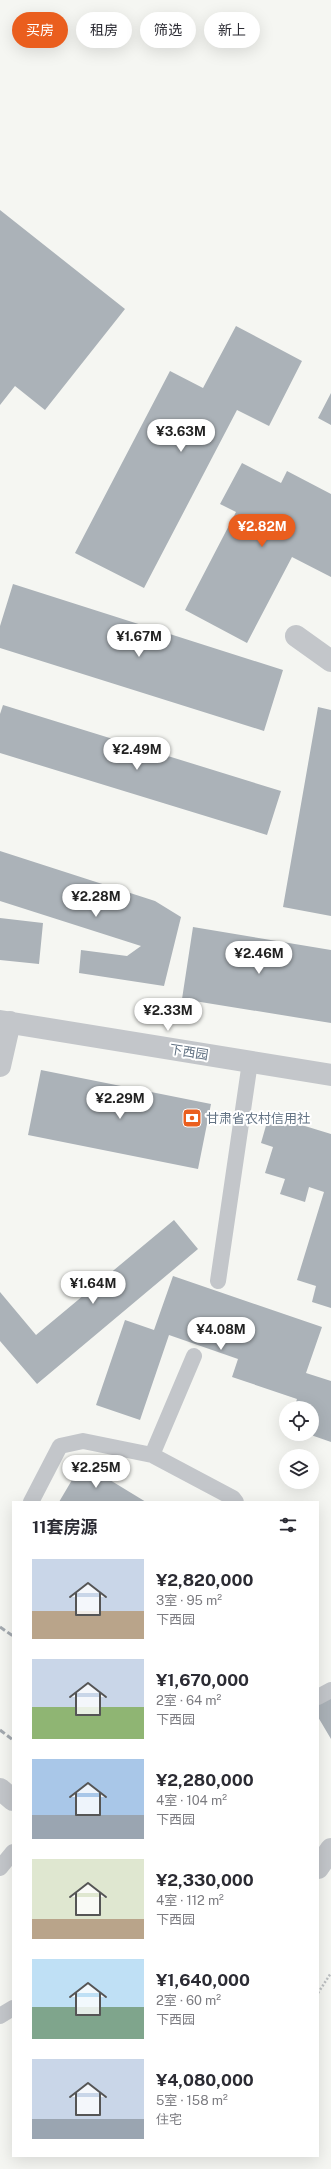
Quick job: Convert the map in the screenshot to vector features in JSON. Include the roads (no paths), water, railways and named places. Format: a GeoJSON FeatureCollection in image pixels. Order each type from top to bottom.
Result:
{"type":"FeatureCollection","features":[{"type":"Feature","properties":{"kind":"street"},"geometry":{"type":"LineString","coordinates":[[296,636],[331,661]]}},
{"type":"Feature","properties":{"kind":"street"},"geometry":{"type":"LineString","coordinates":[[0,1066],[5,1022]]}},
{"type":"Feature","properties":{"kind":"street","name":"下西园"},"geometry":{"type":"LineString","coordinates":[[5,1022],[331,1076]]}},
{"type":"Feature","properties":{"kind":"street"},"geometry":{"type":"LineString","coordinates":[[0,1789],[12,1799]]}},
{"type":"Feature","properties":{"kind":"street"},"geometry":{"type":"LineString","coordinates":[[319,1867],[331,1849]]}},
{"type":"Feature","properties":{"kind":"lane"},"geometry":{"type":"LineString","coordinates":[[218,1281],[250,1062]]}},
{"type":"Feature","properties":{"kind":"lane"},"geometry":{"type":"LineString","coordinates":[[152,1455],[194,1356]]}},
{"type":"Feature","properties":{"kind":"lane"},"geometry":{"type":"LineString","coordinates":[[32,1501],[60,1446],[83,1441],[152,1455],[233,1498],[235,1501]]}},
{"type":"Feature","properties":{"kind":"lane"},"geometry":{"type":"LineString","coordinates":[[319,1696],[331,1690]]}},
{"type":"Feature","properties":{"kind":"lane"},"geometry":{"type":"LineString","coordinates":[[0,1868],[12,1853]]}},
{"type":"Feature","properties":{"kind":"lane"},"geometry":{"type":"LineString","coordinates":[[0,2016],[12,2009]]}},
{"type":"Feature","properties":{"kind":"railway"},"geometry":{"type":"LineString","coordinates":[[0,1627],[12,1635]]}},
{"type":"Feature","properties":{"kind":"railway"},"geometry":{"type":"LineString","coordinates":[[0,1730],[12,1739]]}},
{"type":"Feature","properties":{"kind":"place","name":"甘肃省农村信用社"},"geometry":{"type":"Point","coordinates":[192,1118]}}]}
